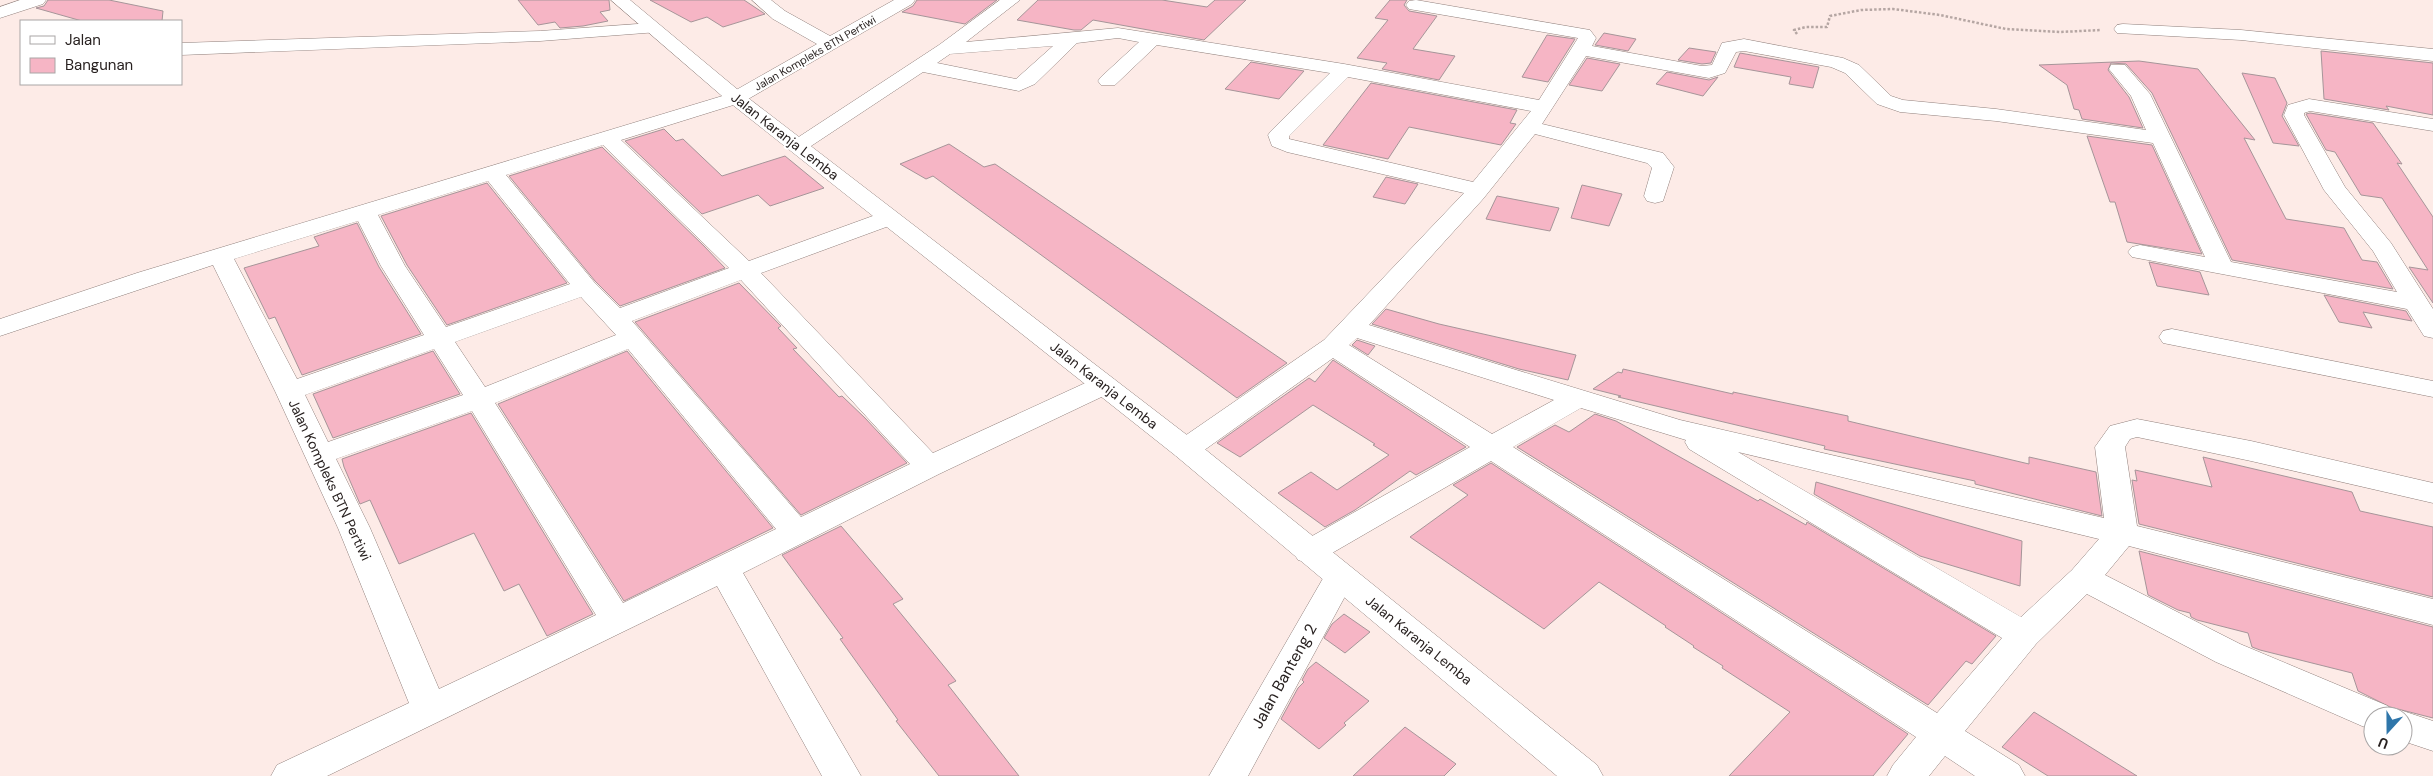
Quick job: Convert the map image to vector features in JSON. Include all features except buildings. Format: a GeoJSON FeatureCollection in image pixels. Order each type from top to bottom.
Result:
{"type":"FeatureCollection","features":[{"type":"Feature","properties":{"kind":"street"},"geometry":{"type":"LineString","coordinates":[[0,13],[37,0]]}},
{"type":"Feature","properties":{"kind":"street","name":"Jalan Karanja Lemba"},"geometry":{"type":"LineString","coordinates":[[620,0],[736,98],[1186,449],[1309,552],[1584,776]]}},
{"type":"Feature","properties":{"kind":"street"},"geometry":{"type":"LineString","coordinates":[[761,0],[779,15],[831,44]]}},
{"type":"Feature","properties":{"kind":"street","name":"Jalan Kompleks BTN Pertiwi"},"geometry":{"type":"LineString","coordinates":[[0,328],[146,278],[736,98],[906,0]]}},
{"type":"Feature","properties":{"kind":"street"},"geometry":{"type":"LineString","coordinates":[[798,146],[946,49],[1011,0]]}},
{"type":"Feature","properties":{"kind":"street"},"geometry":{"type":"LineString","coordinates":[[1186,449],[1343,337],[1478,190],[1531,127],[1587,38],[1584,34],[1415,5]]}},
{"type":"Feature","properties":{"kind":"street"},"geometry":{"type":"LineString","coordinates":[[0,18],[20,22]]}},
{"type":"Feature","properties":{"kind":"street"},"geometry":{"type":"LineString","coordinates":[[182,49],[501,38],[652,28]]}},
{"type":"Feature","properties":{"kind":"street"},"geometry":{"type":"LineString","coordinates":[[2122,28],[2241,35],[2433,55]]}},
{"type":"Feature","properties":{"kind":"street"},"geometry":{"type":"LineString","coordinates":[[946,49],[1001,46],[1074,36],[1118,33],[1344,70],[1544,107]]}},
{"type":"Feature","properties":{"kind":"street"},"geometry":{"type":"LineString","coordinates":[[920,66],[1019,85],[1028,80],[1074,36]]}},
{"type":"Feature","properties":{"kind":"street"},"geometry":{"type":"LineString","coordinates":[[1108,81],[1154,38]]}},
{"type":"Feature","properties":{"kind":"street"},"geometry":{"type":"LineString","coordinates":[[1581,49],[1708,72],[1714,72],[1720,68],[1727,49],[1733,45],[1799,54],[1836,62],[1852,69],[1884,100],[1900,106],[1996,115],[2162,138]]}},
{"type":"Feature","properties":{"kind":"street"},"geometry":{"type":"LineString","coordinates":[[2118,69],[2140,94],[2222,268]]}},
{"type":"Feature","properties":{"kind":"street"},"geometry":{"type":"LineString","coordinates":[[1344,70],[1278,135],[1279,142],[1286,146],[1478,190]]}},
{"type":"Feature","properties":{"kind":"street"},"geometry":{"type":"LineString","coordinates":[[2433,125],[2309,106],[2298,106],[2295,109],[2294,115],[2335,190],[2383,248],[2433,330]]}},
{"type":"Feature","properties":{"kind":"street"},"geometry":{"type":"LineString","coordinates":[[1531,127],[1655,158],[1663,167],[1655,196]]}},
{"type":"Feature","properties":{"kind":"street"},"geometry":{"type":"LineString","coordinates":[[607,138],[745,270],[929,466]]}},
{"type":"Feature","properties":{"kind":"street"},"geometry":{"type":"LineString","coordinates":[[492,172],[585,287],[624,328],[796,532]]}},
{"type":"Feature","properties":{"kind":"street"},"geometry":{"type":"LineString","coordinates":[[365,212],[393,266],[441,338],[616,619]]}},
{"type":"Feature","properties":{"kind":"street"},"geometry":{"type":"LineString","coordinates":[[319,455],[479,399],[745,270],[889,218]]}},
{"type":"Feature","properties":{"kind":"street"},"geometry":{"type":"LineString","coordinates":[[2140,252],[2416,303]]}},
{"type":"Feature","properties":{"kind":"street","name":"Jalan Kompleks BTN Pertiwi"},"geometry":{"type":"LineString","coordinates":[[221,256],[289,391],[354,528],[430,709]]}},
{"type":"Feature","properties":{"kind":"street"},"geometry":{"type":"LineString","coordinates":[[289,391],[585,287]]}},
{"type":"Feature","properties":{"kind":"street"},"geometry":{"type":"LineString","coordinates":[[1343,337],[1576,399],[1675,428],[2122,533],[2433,612]]}},
{"type":"Feature","properties":{"kind":"street"},"geometry":{"type":"LineString","coordinates":[[1343,337],[1492,448],[2006,776]]}},
{"type":"Feature","properties":{"kind":"street"},"geometry":{"type":"LineString","coordinates":[[2172,337],[2433,390]]}},
{"type":"Feature","properties":{"kind":"street"},"geometry":{"type":"LineString","coordinates":[[290,776],[724,568],[929,466],[1104,385]]}},
{"type":"Feature","properties":{"kind":"street"},"geometry":{"type":"LineString","coordinates":[[1309,552],[1576,399]]}},
{"type":"Feature","properties":{"kind":"street"},"geometry":{"type":"LineString","coordinates":[[1675,428],[2024,635]]}},
{"type":"Feature","properties":{"kind":"street"},"geometry":{"type":"LineString","coordinates":[[1906,776],[2024,635],[2084,578],[2122,533],[2110,447],[2114,436],[2123,428],[2137,428],[2251,451],[2433,493]]}},
{"type":"Feature","properties":{"kind":"street"},"geometry":{"type":"LineString","coordinates":[[724,568],[842,776]]}},
{"type":"Feature","properties":{"kind":"street","name":"Jalan Banteng 2"},"geometry":{"type":"LineString","coordinates":[[1228,776],[1340,576]]}},
{"type":"Feature","properties":{"kind":"street"},"geometry":{"type":"LineString","coordinates":[[2084,578],[2228,653],[2363,711]]}},
{"type":"Feature","properties":{"kind":"street"},"geometry":{"type":"LineString","coordinates":[[2413,729],[2433,736]]}},
{"type":"Feature","properties":{"kind":"path"},"geometry":{"type":"LineString","coordinates":[[1799,54],[1803,45],[1794,30],[1806,27],[1827,27],[1830,16],[1846,11],[1876,8],[1954,18],[1991,27],[2051,33],[2122,28]]}}]}
